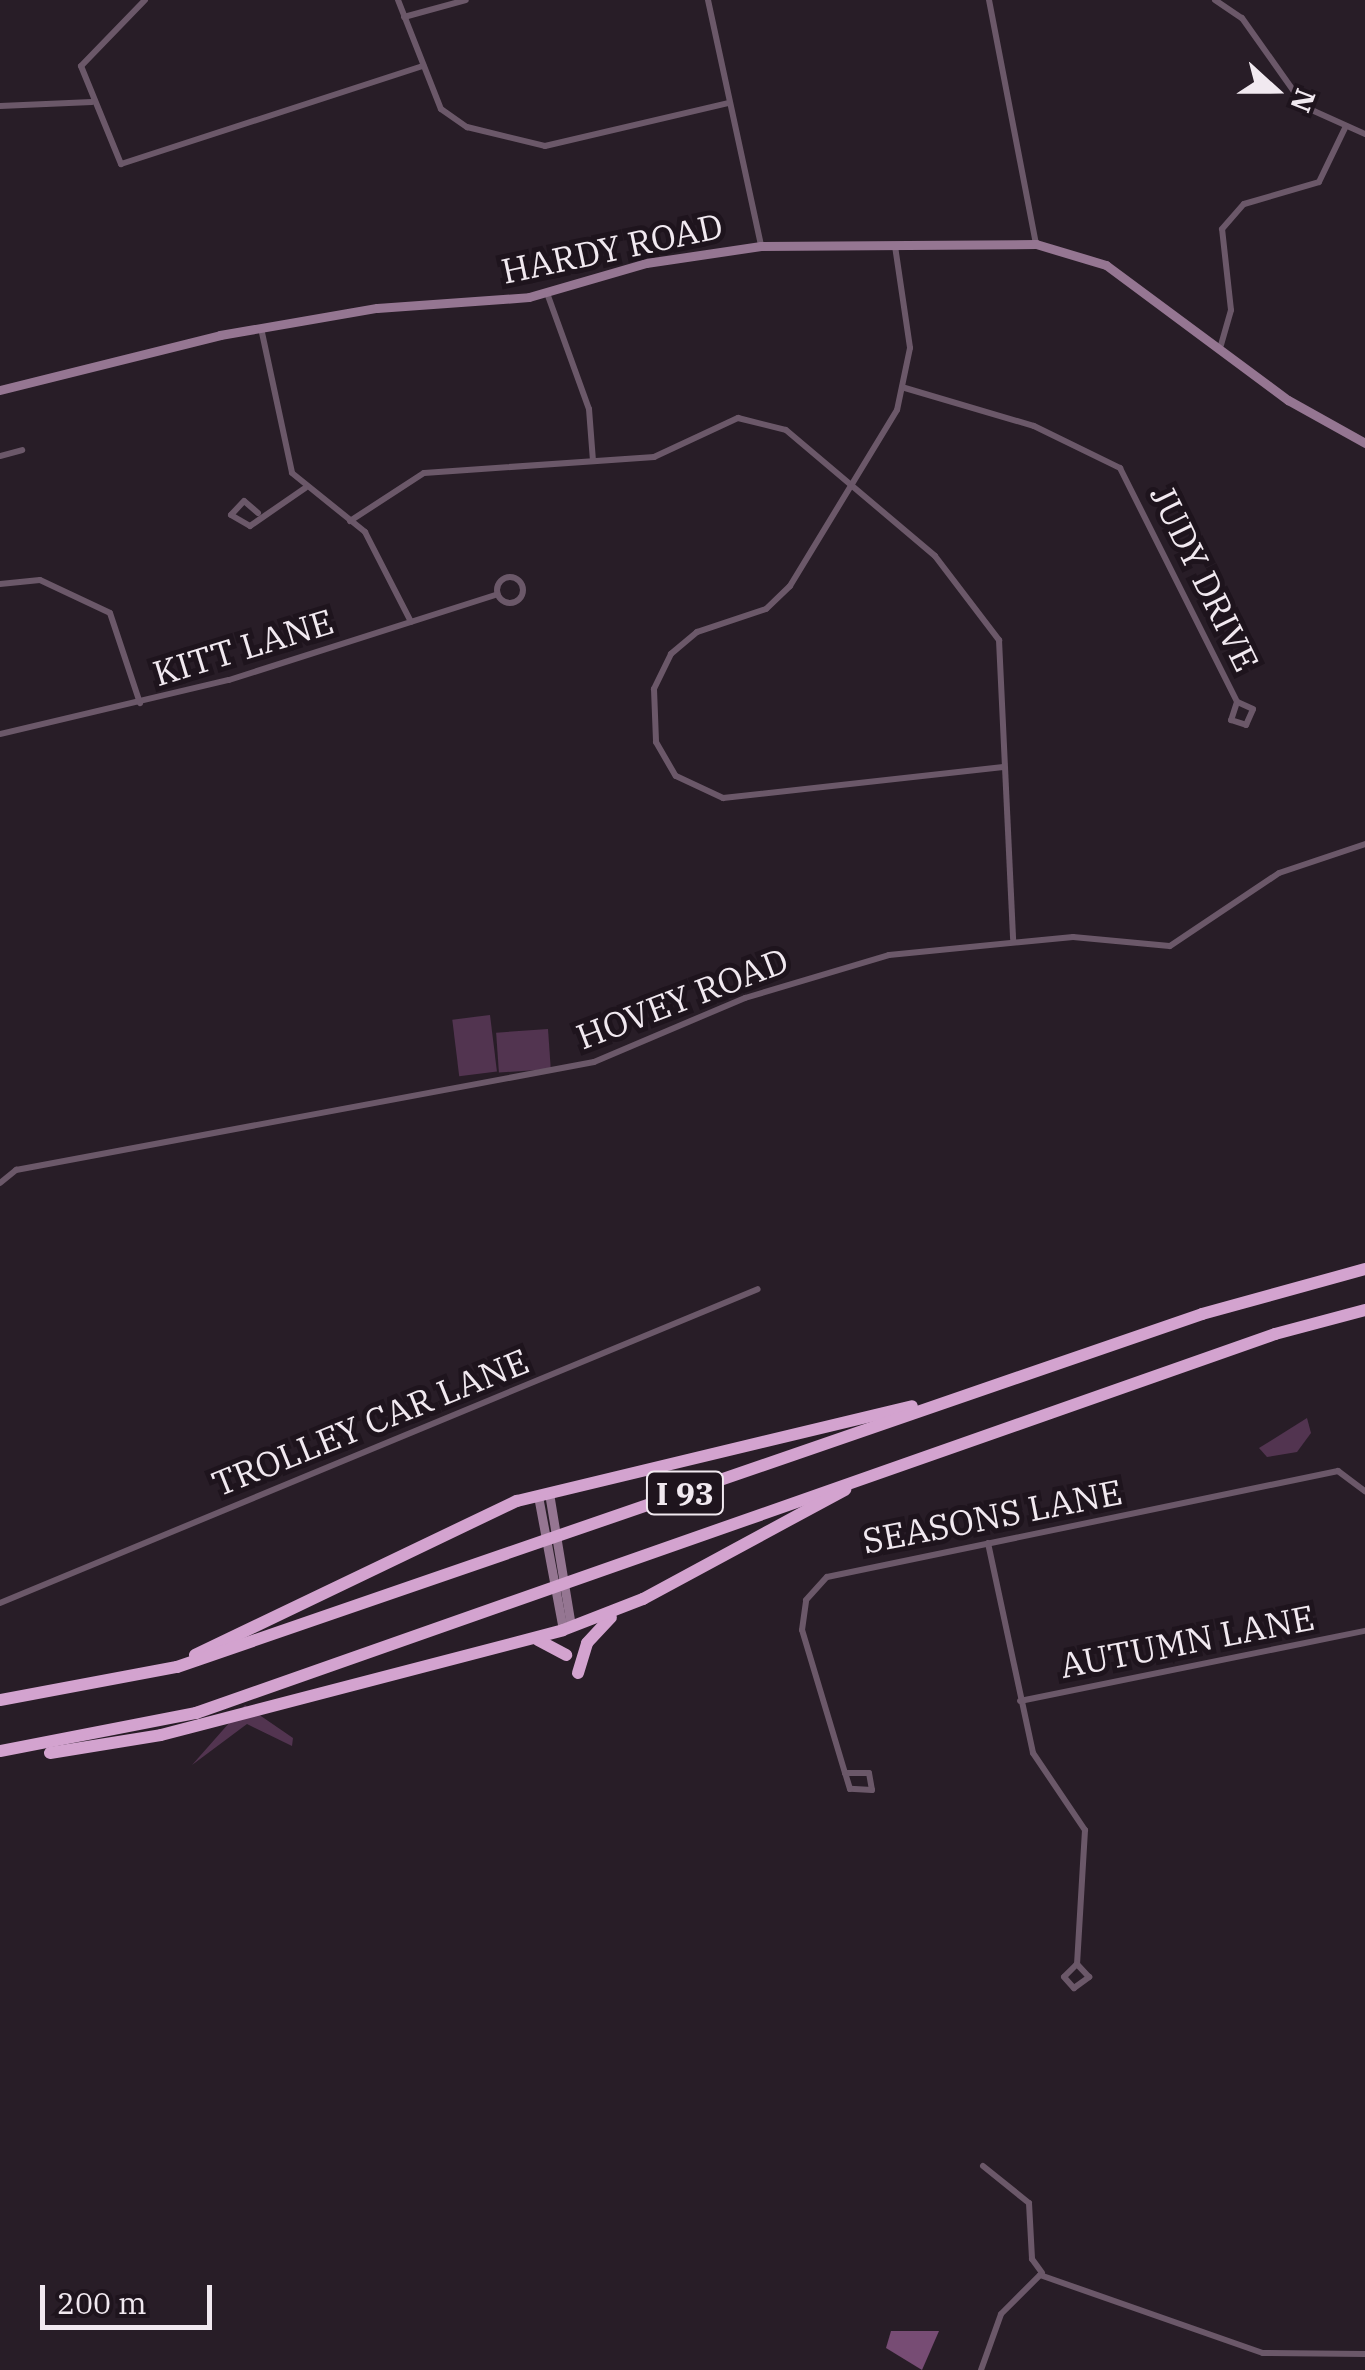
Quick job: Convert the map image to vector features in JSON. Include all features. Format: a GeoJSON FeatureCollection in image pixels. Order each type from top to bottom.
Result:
{"type":"FeatureCollection","features":[{"type":"Feature","properties":{"kind":"highway","name":"I 93"},"geometry":{"type":"LineString","coordinates":[[0,1700],[176,1667],[935,1406],[1365,1268]]}},
{"type":"Feature","properties":{"kind":"highway","name":"I 93"},"geometry":{"type":"LineString","coordinates":[[0,1751],[196,1713],[1365,1310]]}},
{"type":"Feature","properties":{"kind":"highway"},"geometry":{"type":"LineString","coordinates":[[176,1667],[543,1494],[935,1406]]}},
{"type":"Feature","properties":{"kind":"highway"},"geometry":{"type":"LineString","coordinates":[[17,1750],[122,1744],[567,1628],[629,1605],[857,1482]]}},
{"type":"Feature","properties":{"kind":"highway"},"geometry":{"type":"LineString","coordinates":[[578,1674],[596,1631],[629,1605]]}},
{"type":"Feature","properties":{"kind":"highway"},"geometry":{"type":"LineString","coordinates":[[526,1640],[554,1643],[566,1655]]}},
{"type":"Feature","properties":{"kind":"street"},"geometry":{"type":"LineString","coordinates":[[145,0],[84,59],[92,102],[120,164],[423,66]]}},
{"type":"Feature","properties":{"kind":"street"},"geometry":{"type":"LineString","coordinates":[[398,0],[423,66],[455,122],[532,146],[729,103]]}},
{"type":"Feature","properties":{"kind":"street"},"geometry":{"type":"LineString","coordinates":[[404,17],[466,0]]}},
{"type":"Feature","properties":{"kind":"street"},"geometry":{"type":"LineString","coordinates":[[708,0],[760,246]]}},
{"type":"Feature","properties":{"kind":"street"},"geometry":{"type":"LineString","coordinates":[[990,0],[1036,244]]}},
{"type":"Feature","properties":{"kind":"street"},"geometry":{"type":"LineString","coordinates":[[1215,0],[1242,18],[1304,107],[1365,134]]}},
{"type":"Feature","properties":{"kind":"street"},"geometry":{"type":"LineString","coordinates":[[0,106],[92,102]]}},
{"type":"Feature","properties":{"kind":"street"},"geometry":{"type":"LineString","coordinates":[[1221,345],[1231,310],[1222,230],[1244,204],[1319,182],[1345,128]]}},
{"type":"Feature","properties":{"kind":"street","name":"HARDY ROAD"},"geometry":{"type":"LineString","coordinates":[[0,390],[261,328],[547,292],[646,263],[760,246],[1036,244],[1094,259],[1221,345],[1288,400],[1365,443]]}},
{"type":"Feature","properties":{"kind":"street"},"geometry":{"type":"LineString","coordinates":[[896,246],[910,348],[905,388],[851,486],[776,600],[697,632],[671,654],[653,702],[661,755],[686,785],[723,798],[1003,766]]}},
{"type":"Feature","properties":{"kind":"street"},"geometry":{"type":"LineString","coordinates":[[547,292],[589,409],[593,460]]}},
{"type":"Feature","properties":{"kind":"street"},"geometry":{"type":"LineString","coordinates":[[261,328],[290,466],[305,488],[350,520],[377,548],[411,622]]}},
{"type":"Feature","properties":{"kind":"street","name":"JUDY DRIVE"},"geometry":{"type":"LineString","coordinates":[[905,388],[1034,426],[1120,468],[1237,702]]}},
{"type":"Feature","properties":{"kind":"street"},"geometry":{"type":"LineString","coordinates":[[350,520],[424,473],[654,456],[749,417],[786,430],[935,556],[995,631],[1006,673],[1003,766],[1013,939]]}},
{"type":"Feature","properties":{"kind":"street"},"geometry":{"type":"LineString","coordinates":[[0,456],[22,450]]}},
{"type":"Feature","properties":{"kind":"street"},"geometry":{"type":"LineString","coordinates":[[258,513],[244,501],[232,517],[248,527],[258,513],[305,488]]}},
{"type":"Feature","properties":{"kind":"street","name":"KITT LANE"},"geometry":{"type":"LineString","coordinates":[[0,734],[140,703],[498,594],[516,602],[524,588],[507,577],[498,594]]}},
{"type":"Feature","properties":{"kind":"street"},"geometry":{"type":"LineString","coordinates":[[0,584],[40,580],[110,613],[140,703]]}},
{"type":"Feature","properties":{"kind":"street","name":"HOVEY ROAD"},"geometry":{"type":"LineString","coordinates":[[0,1183],[16,1170],[594,1062],[850,965],[1013,939],[1170,946],[1279,872],[1365,844]]}},
{"type":"Feature","properties":{"kind":"street","name":"TROLLEY CAR LANE"},"geometry":{"type":"LineString","coordinates":[[0,1603],[758,1289]]}},
{"type":"Feature","properties":{"kind":"street","name":"SEASONS LANE"},"geometry":{"type":"LineString","coordinates":[[844,1773],[802,1630],[809,1594],[843,1571],[1341,1470],[1365,1491]]}},
{"type":"Feature","properties":{"kind":"street"},"geometry":{"type":"LineString","coordinates":[[543,1494],[567,1628]]}},
{"type":"Feature","properties":{"kind":"street"},"geometry":{"type":"LineString","coordinates":[[988,1543],[1032,1753],[1085,1830],[1077,1964],[1088,1978],[1077,1989],[1064,1976],[1077,1964]]}},
{"type":"Feature","properties":{"kind":"street","name":"AUTUMN LANE"},"geometry":{"type":"LineString","coordinates":[[1020,1700],[1365,1631]]}},
{"type":"Feature","properties":{"kind":"street"},"geometry":{"type":"LineString","coordinates":[[844,1773],[869,1773],[871,1792],[853,1794],[844,1773]]}},
{"type":"Feature","properties":{"kind":"street"},"geometry":{"type":"LineString","coordinates":[[982,2370],[994,2325],[1024,2280],[1032,2259],[1029,2203],[983,2166]]}},
{"type":"Feature","properties":{"kind":"street"},"geometry":{"type":"LineString","coordinates":[[1032,2259],[1044,2275]]}},
{"type":"Feature","properties":{"kind":"street"},"geometry":{"type":"LineString","coordinates":[[1024,2280],[1044,2275],[1264,2353],[1365,2354]]}},
{"type":"Feature","properties":{"kind":"shaded area"},"geometry":{"type":"Polygon","coordinates":[[[490,1015],[497,1072],[459,1076],[452,1020],[490,1015]]]}},
{"type":"Feature","properties":{"kind":"shaded area"},"geometry":{"type":"Polygon","coordinates":[[[548,1029],[551,1069],[499,1073],[496,1033],[548,1029]]]}},
{"type":"Feature","properties":{"kind":"shaded area"},"geometry":{"type":"Polygon","coordinates":[[[1307,1418],[1311,1433],[1297,1452],[1267,1457],[1259,1448],[1307,1418]]]}},
{"type":"Feature","properties":{"kind":"shaded area"},"geometry":{"type":"Polygon","coordinates":[[[245,1705],[293,1738],[292,1746],[247,1724],[192,1765],[245,1705]]]}},
{"type":"Feature","properties":{"kind":"shaded area"},"geometry":{"type":"Polygon","coordinates":[[[891,2331],[939,2331],[922,2370],[886,2348],[891,2331]]]}}]}
